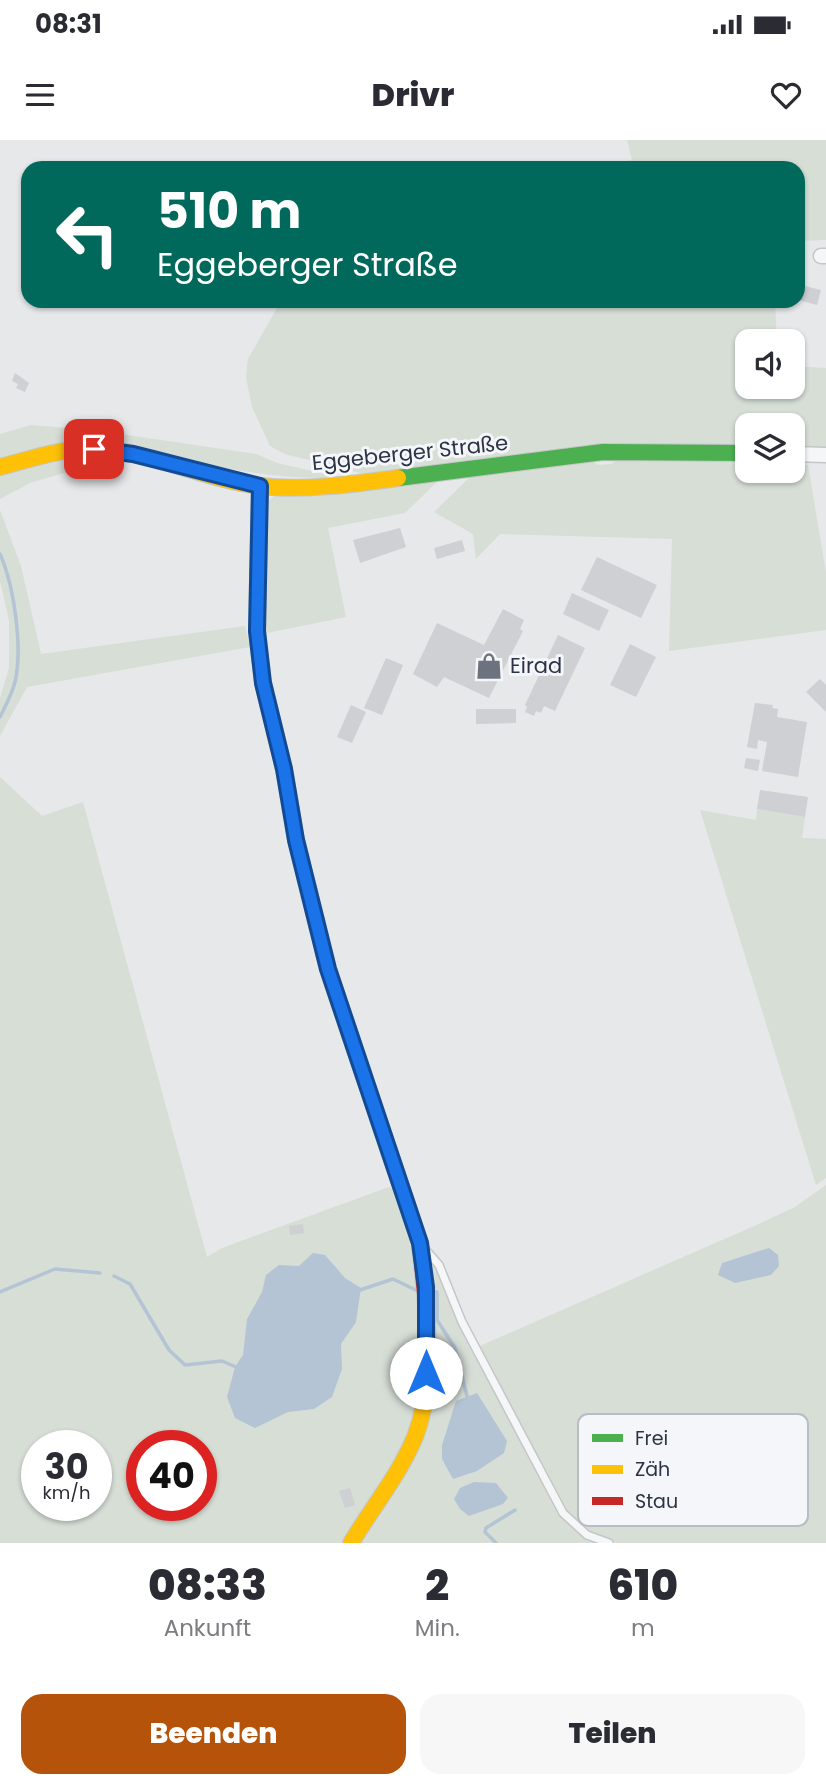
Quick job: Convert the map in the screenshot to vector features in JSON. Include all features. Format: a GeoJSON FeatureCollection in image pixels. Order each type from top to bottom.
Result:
{"type":"FeatureCollection","features":[{"type":"Feature","properties":{"kind":"street","name":"Eggeberger Straße"},"geometry":{"type":"LineString","coordinates":[[0,467],[58,452],[94,449],[133,454],[260,486],[346,485],[603,452],[735,453]]}},
{"type":"Feature","properties":{"kind":"street"},"geometry":{"type":"LineString","coordinates":[[805,454],[826,455]]}},
{"type":"Feature","properties":{"kind":"street"},"geometry":{"type":"LineString","coordinates":[[260,486],[257,631],[263,683],[284,769],[296,840],[328,969],[420,1243],[426,1293],[426,1397],[416,1435],[351,1543]]}},
{"type":"Feature","properties":{"kind":"lane"},"geometry":{"type":"LineString","coordinates":[[420,1243],[439,1265],[462,1322],[563,1513],[587,1535],[609,1543]]}},
{"type":"Feature","properties":{"kind":"shaded area"},"geometry":{"type":"Polygon","coordinates":[[[627,140],[826,140],[826,240],[805,241],[805,161],[627,161],[632,160],[627,140]]]}},
{"type":"Feature","properties":{"kind":"shaded area"},"geometry":{"type":"Polygon","coordinates":[[[277,308],[775,308],[776,329],[735,329],[735,399],[805,399],[805,367],[826,368],[826,448],[805,448],[805,413],[735,413],[735,448],[364,474],[285,454],[270,446],[252,407],[246,377],[248,359],[277,308]]]}},
{"type":"Feature","properties":{"kind":"shaded area"},"geometry":{"type":"Polygon","coordinates":[[[31,425],[66,428],[82,442],[0,460],[0,434],[31,425]]]}},
{"type":"Feature","properties":{"kind":"shaded area"},"geometry":{"type":"Polygon","coordinates":[[[93,430],[256,454],[277,463],[329,475],[327,478],[269,475],[213,466],[101,441],[93,430]]]}},
{"type":"Feature","properties":{"kind":"shaded area"},"geometry":{"type":"Polygon","coordinates":[[[91,455],[84,467],[30,483],[0,499],[0,474],[91,455]]]}},
{"type":"Feature","properties":{"kind":"shaded area"},"geometry":{"type":"Polygon","coordinates":[[[590,458],[597,465],[612,464],[617,458],[735,462],[735,483],[805,483],[805,465],[808,465],[826,573],[826,630],[669,651],[672,539],[500,534],[476,559],[473,534],[434,512],[472,475],[590,458]]]}},
{"type":"Feature","properties":{"kind":"shaded area"},"geometry":{"type":"Polygon","coordinates":[[[440,479],[405,513],[328,528],[346,617],[262,634],[267,502],[278,493],[440,479]]]}},
{"type":"Feature","properties":{"kind":"shaded area"},"geometry":{"type":"Polygon","coordinates":[[[0,510],[21,566],[41,654],[245,626],[250,647],[27,687],[0,736],[0,698],[9,668],[9,620],[0,581],[0,510]]]}},
{"type":"Feature","properties":{"kind":"shaded area"},"geometry":{"type":"Polygon","coordinates":[[[0,777],[42,816],[83,802],[207,1257],[222,1248],[389,1187],[397,1190],[416,1253],[420,1370],[414,1427],[343,1543],[0,1543],[0,777]]]}},
{"type":"Feature","properties":{"kind":"shaded area"},"geometry":{"type":"Polygon","coordinates":[[[757,809],[805,817],[802,838],[826,839],[826,1178],[816,1185],[700,810],[756,820],[757,809]]]}},
{"type":"Feature","properties":{"kind":"shaded area"},"geometry":{"type":"Polygon","coordinates":[[[826,1185],[826,1543],[617,1543],[588,1537],[585,1540],[588,1538],[600,1543],[359,1543],[409,1463],[431,1263],[436,1267],[452,1308],[473,1349],[795,1207],[826,1185]]]}},
{"type":"Feature","properties":{"kind":"water"},"geometry":{"type":"Polygon","coordinates":[[[769,1248],[778,1255],[779,1266],[771,1275],[735,1283],[718,1275],[722,1263],[769,1248]]]}},
{"type":"Feature","properties":{"kind":"water"},"geometry":{"type":"Polygon","coordinates":[[[313,1253],[325,1255],[345,1278],[361,1288],[356,1322],[341,1344],[342,1369],[332,1397],[314,1409],[288,1412],[255,1428],[235,1418],[227,1397],[235,1367],[243,1355],[247,1319],[262,1292],[266,1275],[279,1265],[299,1266],[313,1253]]]}},
{"type":"Feature","properties":{"kind":"water"},"geometry":{"type":"Polygon","coordinates":[[[477,1393],[507,1441],[504,1453],[477,1471],[453,1479],[442,1459],[442,1445],[456,1401],[477,1393]]]}},
{"type":"Feature","properties":{"kind":"water"},"geometry":{"type":"Polygon","coordinates":[[[474,1482],[496,1483],[508,1498],[503,1504],[469,1516],[460,1509],[454,1499],[460,1488],[474,1482]]]}},
{"type":"Feature","properties":{"kind":"building"},"geometry":{"type":"Polygon","coordinates":[[[805,286],[821,290],[817,305],[805,302],[805,286]]]}},
{"type":"Feature","properties":{"kind":"building"},"geometry":{"type":"Polygon","coordinates":[[[15,373],[29,383],[25,392],[16,388],[18,384],[12,381],[15,373]]]}},
{"type":"Feature","properties":{"kind":"building"},"geometry":{"type":"Polygon","coordinates":[[[400,528],[406,547],[360,563],[353,540],[400,528]]]}},
{"type":"Feature","properties":{"kind":"building"},"geometry":{"type":"Polygon","coordinates":[[[462,540],[465,551],[437,559],[434,548],[462,540]]]}},
{"type":"Feature","properties":{"kind":"building"},"geometry":{"type":"Polygon","coordinates":[[[597,557],[657,585],[641,618],[581,590],[597,557]]]}},
{"type":"Feature","properties":{"kind":"building"},"geometry":{"type":"Polygon","coordinates":[[[572,593],[609,610],[599,631],[563,614],[572,593]]]}},
{"type":"Feature","properties":{"kind":"building"},"geometry":{"type":"Polygon","coordinates":[[[503,609],[524,620],[520,629],[523,631],[489,698],[444,677],[437,687],[413,674],[437,623],[484,645],[503,609]]]}},
{"type":"Feature","properties":{"kind":"building"},"geometry":{"type":"Polygon","coordinates":[[[558,635],[585,648],[555,711],[544,706],[541,713],[536,711],[534,716],[525,712],[525,705],[558,635]]]}},
{"type":"Feature","properties":{"kind":"building"},"geometry":{"type":"Polygon","coordinates":[[[630,644],[656,657],[636,697],[610,685],[630,644]]]}},
{"type":"Feature","properties":{"kind":"building"},"geometry":{"type":"Polygon","coordinates":[[[386,658],[403,665],[382,715],[364,708],[386,658]]]}},
{"type":"Feature","properties":{"kind":"building"},"geometry":{"type":"Polygon","coordinates":[[[820,679],[826,685],[826,712],[806,692],[820,679]]]}},
{"type":"Feature","properties":{"kind":"building"},"geometry":{"type":"Polygon","coordinates":[[[755,703],[773,705],[772,708],[778,709],[777,717],[807,722],[798,777],[762,771],[767,742],[758,740],[757,749],[747,747],[755,703]]]}},
{"type":"Feature","properties":{"kind":"building"},"geometry":{"type":"Polygon","coordinates":[[[351,705],[366,712],[352,743],[337,737],[351,705]]]}},
{"type":"Feature","properties":{"kind":"building"},"geometry":{"type":"Polygon","coordinates":[[[476,709],[516,709],[516,723],[476,724],[476,709]]]}},
{"type":"Feature","properties":{"kind":"building"},"geometry":{"type":"Polygon","coordinates":[[[746,758],[760,760],[758,771],[744,768],[746,758]]]}},
{"type":"Feature","properties":{"kind":"building"},"geometry":{"type":"Polygon","coordinates":[[[760,790],[808,797],[805,817],[757,809],[760,790]]]}},
{"type":"Feature","properties":{"kind":"building"},"geometry":{"type":"Polygon","coordinates":[[[303,1224],[304,1233],[290,1235],[289,1226],[303,1224]]]}},
{"type":"Feature","properties":{"kind":"building"},"geometry":{"type":"Polygon","coordinates":[[[350,1488],[355,1505],[345,1508],[339,1491],[350,1488]]]}},
{"type":"Feature","properties":{"kind":"waterway"},"geometry":{"type":"LineString","coordinates":[[0,554],[13,599],[18,652],[15,682],[0,717]]}},
{"type":"Feature","properties":{"kind":"waterway"},"geometry":{"type":"LineString","coordinates":[[0,1292],[55,1269],[100,1273]]}},
{"type":"Feature","properties":{"kind":"waterway"},"geometry":{"type":"LineString","coordinates":[[114,1276],[130,1284],[169,1350],[185,1365],[222,1361],[236,1367]]}},
{"type":"Feature","properties":{"kind":"waterway"},"geometry":{"type":"LineString","coordinates":[[360,1290],[393,1279],[420,1292]]}},
{"type":"Feature","properties":{"kind":"waterway"},"geometry":{"type":"LineString","coordinates":[[431,1292],[437,1292],[437,1320],[455,1348],[468,1400]]}},
{"type":"Feature","properties":{"kind":"waterway"},"geometry":{"type":"LineString","coordinates":[[496,1543],[485,1532],[486,1528],[515,1510]]}},
{"type":"Feature","properties":{"kind":"traffic: fast"},"geometry":{"type":"LineString","coordinates":[[398,478],[603,452],[735,453]]}},
{"type":"Feature","properties":{"kind":"traffic: fast"},"geometry":{"type":"LineString","coordinates":[[260,486],[257,631],[263,683],[284,769],[296,840],[328,969],[350,1035]]}},
{"type":"Feature","properties":{"kind":"traffic: slow"},"geometry":{"type":"LineString","coordinates":[[0,467],[58,452],[94,449],[136,454],[219,478],[260,486],[312,487],[398,478]]}},
{"type":"Feature","properties":{"kind":"traffic: slow"},"geometry":{"type":"LineString","coordinates":[[351,1543],[401,1465],[415,1437],[424,1405],[428,1371],[426,1304]]}},
{"type":"Feature","properties":{"kind":"traffic: jam"},"geometry":{"type":"LineString","coordinates":[[350,1035],[420,1243],[426,1304]]}},
{"type":"Feature","properties":{"kind":"place","name":"Eirad"},"geometry":{"type":"Point","coordinates":[489,666]}},
{"type":"Feature","properties":{"kind":"route"},"geometry":{"type":"LineString","coordinates":[[94,449],[133,454],[260,486],[257,631],[263,683],[284,769],[296,840],[328,969],[420,1243],[426,1287],[426,1373]]}}]}
